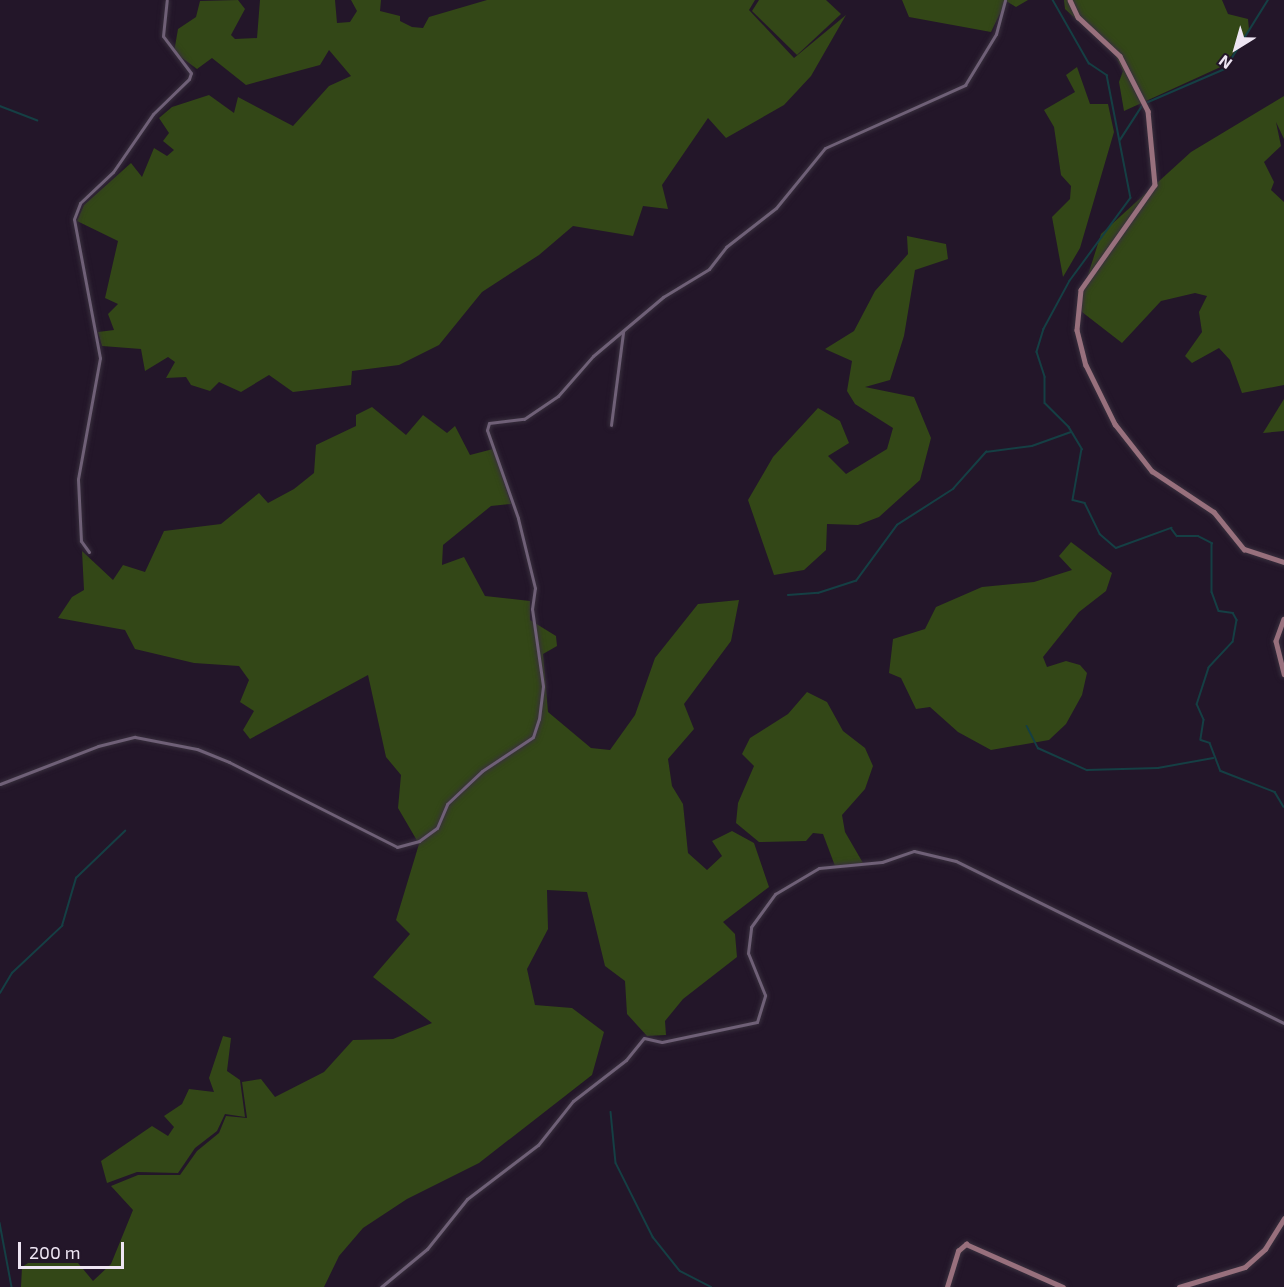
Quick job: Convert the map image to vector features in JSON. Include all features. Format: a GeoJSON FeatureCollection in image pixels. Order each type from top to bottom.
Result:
{"type":"FeatureCollection","features":[{"type":"Feature","properties":{"kind":"street"},"geometry":{"type":"LineString","coordinates":[[89,552],[81,541],[78,479],[100,358],[74,219],[80,203],[113,171],[153,114],[189,79],[191,73],[163,36],[167,0]]}},
{"type":"Feature","properties":{"kind":"street"},"geometry":{"type":"LineString","coordinates":[[0,784],[98,746],[135,737],[158,739],[243,768],[398,847],[419,841],[437,828],[447,804],[483,771],[533,737],[539,719],[543,686],[532,609],[535,588],[518,518],[488,430],[489,423],[524,419],[541,408],[663,297],[718,261],[726,247],[776,208],[825,148],[965,86],[996,33],[1005,0]]}},
{"type":"Feature","properties":{"kind":"street"},"geometry":{"type":"LineString","coordinates":[[1070,0],[1078,17],[1120,56],[1148,111],[1155,184],[1081,290],[1077,330],[1086,365],[1115,424],[1152,471],[1214,512],[1244,549],[1284,562]]}},
{"type":"Feature","properties":{"kind":"street"},"geometry":{"type":"LineString","coordinates":[[611,425],[623,332]]}},
{"type":"Feature","properties":{"kind":"street"},"geometry":{"type":"LineString","coordinates":[[1284,619],[1276,641],[1284,674]]}},
{"type":"Feature","properties":{"kind":"street"},"geometry":{"type":"LineString","coordinates":[[381,1287],[427,1249],[467,1199],[538,1145],[573,1101],[626,1060],[645,1038],[662,1042],[757,1022],[765,994],[748,953],[751,927],[775,894],[819,868],[882,862],[914,851],[956,861],[1284,1023]]}},
{"type":"Feature","properties":{"kind":"street"},"geometry":{"type":"LineString","coordinates":[[1179,1287],[1245,1267],[1265,1249],[1284,1218]]}},
{"type":"Feature","properties":{"kind":"street"},"geometry":{"type":"LineString","coordinates":[[947,1287],[956,1254],[966,1244],[1063,1287]]}},
{"type":"Feature","properties":{"kind":"green space"},"geometry":{"type":"Polygon","coordinates":[[[238,0],[245,9],[231,35],[235,39],[257,38],[260,0],[335,0],[337,23],[350,22],[357,11],[351,0],[381,0],[380,11],[400,16],[400,21],[412,27],[423,28],[429,17],[487,0],[755,0],[749,10],[794,58],[846,15],[811,76],[784,105],[726,138],[708,118],[662,185],[668,209],[643,206],[633,236],[573,226],[539,255],[482,292],[439,345],[399,365],[352,371],[351,385],[293,392],[269,375],[241,392],[219,382],[210,391],[191,385],[186,377],[166,378],[175,362],[168,357],[145,371],[141,349],[102,346],[98,332],[114,330],[108,314],[118,304],[105,298],[118,241],[77,221],[84,205],[131,163],[142,177],[154,148],[167,156],[174,150],[163,141],[169,133],[159,118],[172,107],[209,95],[234,113],[238,97],[293,126],[329,86],[351,76],[329,50],[320,65],[246,85],[212,58],[197,69],[174,52],[178,29],[196,17],[200,1],[238,0]]]}},
{"type":"Feature","properties":{"kind":"green space"},"geometry":{"type":"Polygon","coordinates":[[[759,0],[826,0],[841,14],[797,55],[752,11],[759,0]]]}},
{"type":"Feature","properties":{"kind":"green space"},"geometry":{"type":"Polygon","coordinates":[[[902,0],[1028,0],[1016,7],[1006,1],[991,32],[909,17],[902,0]]]}},
{"type":"Feature","properties":{"kind":"green space"},"geometry":{"type":"Polygon","coordinates":[[[1064,0],[1222,0],[1228,14],[1248,19],[1249,30],[1225,65],[1124,111],[1119,82],[1123,71],[1115,55],[1065,9],[1064,0]]]}},
{"type":"Feature","properties":{"kind":"green space"},"geometry":{"type":"Polygon","coordinates":[[[1077,67],[1090,104],[1108,104],[1114,132],[1080,248],[1063,277],[1052,217],[1070,199],[1071,186],[1061,175],[1054,127],[1044,110],[1075,92],[1066,75],[1077,67]]]}},
{"type":"Feature","properties":{"kind":"green space"},"geometry":{"type":"Polygon","coordinates":[[[1284,96],[1284,139],[1276,122],[1281,146],[1264,162],[1274,182],[1271,190],[1284,202],[1284,385],[1242,393],[1230,360],[1219,348],[1192,363],[1185,356],[1202,332],[1199,312],[1207,296],[1195,293],[1161,301],[1122,343],[1082,312],[1081,297],[1101,234],[1191,152],[1284,96]]]}},
{"type":"Feature","properties":{"kind":"green space"},"geometry":{"type":"Polygon","coordinates":[[[907,236],[946,244],[948,259],[915,270],[904,336],[890,380],[865,387],[914,397],[931,438],[920,480],[879,517],[858,525],[827,524],[826,550],[804,570],[774,575],[748,500],[773,457],[818,408],[840,421],[849,443],[828,456],[846,474],[887,449],[893,428],[855,404],[847,391],[852,361],[825,349],[854,331],[875,291],[908,254],[907,236]]]}},
{"type":"Feature","properties":{"kind":"green space"},"geometry":{"type":"Polygon","coordinates":[[[1284,399],[1284,431],[1263,433],[1284,399]]]}},
{"type":"Feature","properties":{"kind":"green space"},"geometry":{"type":"Polygon","coordinates":[[[372,407],[406,435],[423,415],[447,433],[455,426],[470,455],[493,449],[511,504],[491,506],[443,545],[442,565],[464,557],[485,596],[530,601],[530,620],[556,636],[557,646],[543,654],[548,712],[591,748],[610,750],[635,715],[655,658],[698,604],[739,600],[731,641],[684,704],[694,729],[668,759],[672,786],[683,804],[688,853],[707,870],[722,856],[712,841],[732,831],[754,843],[769,887],[723,922],[735,934],[737,957],[683,999],[665,1021],[666,1035],[647,1036],[627,1014],[625,981],[605,966],[587,892],[547,890],[548,929],[527,969],[535,1005],[572,1008],[604,1032],[592,1075],[479,1163],[407,1199],[363,1228],[339,1256],[324,1287],[21,1287],[22,1267],[28,1263],[78,1263],[93,1281],[111,1264],[133,1210],[111,1186],[138,1175],[180,1175],[197,1151],[219,1133],[226,1116],[247,1118],[242,1082],[261,1079],[275,1097],[324,1072],[353,1040],[393,1039],[432,1023],[373,977],[410,934],[396,920],[419,844],[398,808],[401,775],[386,757],[368,675],[250,739],[243,730],[254,711],[240,702],[249,680],[239,666],[194,663],[135,649],[125,630],[58,618],[72,597],[84,590],[82,551],[113,580],[123,565],[145,572],[164,531],[221,524],[259,493],[268,503],[294,489],[314,473],[316,445],[356,426],[356,415],[372,407]]]}},
{"type":"Feature","properties":{"kind":"green space"},"geometry":{"type":"Polygon","coordinates":[[[1071,542],[1112,573],[1106,591],[1079,612],[1043,657],[1047,667],[1066,661],[1080,665],[1087,673],[1082,695],[1066,724],[1049,740],[991,750],[958,732],[930,707],[916,709],[901,678],[889,673],[893,639],[925,629],[936,607],[982,587],[1034,582],[1072,570],[1059,556],[1071,542]]]}},
{"type":"Feature","properties":{"kind":"green space"},"geometry":{"type":"Polygon","coordinates":[[[807,692],[827,702],[843,731],[865,748],[873,766],[865,789],[842,815],[845,832],[863,863],[835,866],[823,834],[813,833],[806,841],[759,842],[736,823],[738,803],[754,766],[742,754],[750,738],[788,714],[807,692]]]}},
{"type":"Feature","properties":{"kind":"green space"},"geometry":{"type":"Polygon","coordinates":[[[223,1036],[231,1038],[227,1071],[240,1080],[245,1117],[225,1114],[217,1131],[195,1148],[178,1173],[137,1172],[107,1183],[101,1161],[152,1126],[168,1136],[174,1127],[164,1116],[182,1104],[189,1089],[214,1092],[209,1078],[223,1036]]]}},
{"type":"Feature","properties":{"kind":"waterway"},"geometry":{"type":"LineString","coordinates":[[1053,0],[1089,63],[1107,75],[1131,198],[1070,281],[1044,329],[1037,352],[1045,377],[1045,403],[1069,427],[1082,449],[1073,500],[1085,503],[1100,534],[1116,548],[1171,528],[1177,536],[1198,536],[1212,543],[1212,592],[1219,611],[1233,613],[1237,620],[1233,642],[1209,668],[1197,704],[1204,720],[1201,740],[1210,743],[1221,771],[1275,792],[1284,807]]}},
{"type":"Feature","properties":{"kind":"waterway"},"geometry":{"type":"LineString","coordinates":[[1146,103],[1225,69],[1268,0]]}},
{"type":"Feature","properties":{"kind":"waterway"},"geometry":{"type":"LineString","coordinates":[[0,106],[37,120]]}},
{"type":"Feature","properties":{"kind":"waterway"},"geometry":{"type":"LineString","coordinates":[[1120,140],[1142,106]]}},
{"type":"Feature","properties":{"kind":"waterway"},"geometry":{"type":"LineString","coordinates":[[788,595],[818,593],[856,581],[897,525],[953,489],[986,452],[1032,446],[1071,432]]}},
{"type":"Feature","properties":{"kind":"waterway"},"geometry":{"type":"LineString","coordinates":[[1027,726],[1038,748],[1087,770],[1158,768],[1213,758]]}},
{"type":"Feature","properties":{"kind":"waterway"},"geometry":{"type":"LineString","coordinates":[[0,993],[12,973],[62,926],[76,878],[125,831]]}},
{"type":"Feature","properties":{"kind":"waterway"},"geometry":{"type":"LineString","coordinates":[[611,1112],[616,1163],[653,1237],[680,1271],[711,1287]]}},
{"type":"Feature","properties":{"kind":"waterway"},"geometry":{"type":"LineString","coordinates":[[0,1223],[12,1287]]}}]}
